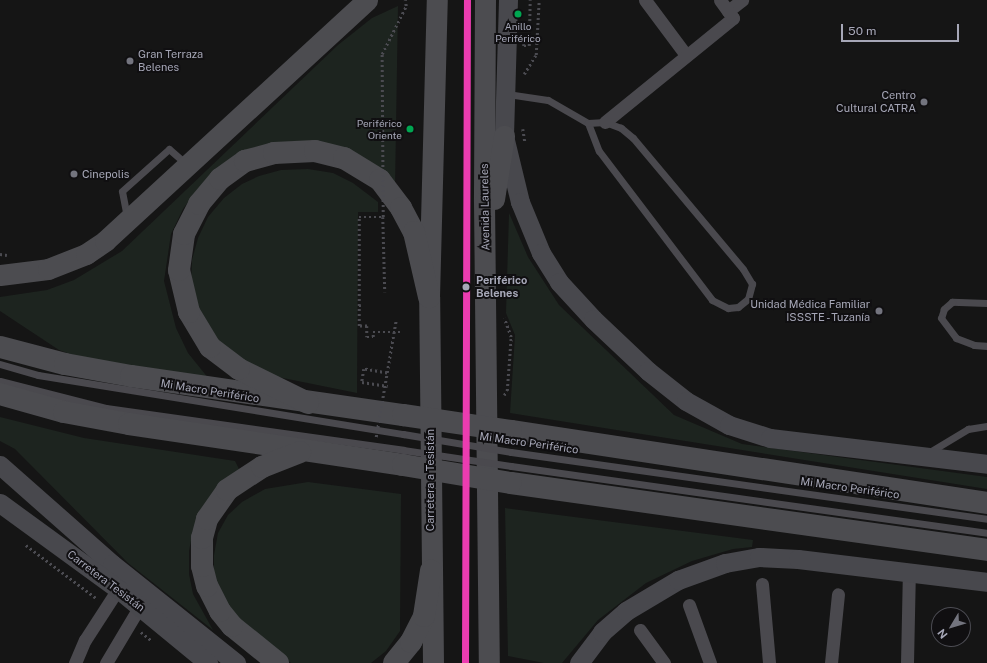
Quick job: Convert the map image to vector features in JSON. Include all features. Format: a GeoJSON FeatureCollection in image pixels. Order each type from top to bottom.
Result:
{"type":"FeatureCollection","features":[{"type":"Feature","properties":{"kind":"highway"},"geometry":{"type":"LineString","coordinates":[[308,403],[233,365],[210,346],[189,312],[179,270],[184,234],[199,204],[220,179],[245,161],[274,153],[315,151],[344,158],[380,180],[402,208],[414,232],[429,297]]}},
{"type":"Feature","properties":{"kind":"highway"},"geometry":{"type":"LineString","coordinates":[[0,347],[65,364],[308,403],[403,425],[511,442],[987,503]]}},
{"type":"Feature","properties":{"kind":"highway"},"geometry":{"type":"LineString","coordinates":[[0,394],[64,412],[300,451],[403,457],[987,550]]}},
{"type":"Feature","properties":{"kind":"highway"},"geometry":{"type":"LineString","coordinates":[[278,663],[232,626],[220,611],[207,586],[204,573],[202,538],[207,519],[227,490],[262,467],[300,451]]}},
{"type":"Feature","properties":{"kind":"highway"},"geometry":{"type":"LineString","coordinates":[[394,663],[411,642],[424,616],[431,571]]}},
{"type":"Feature","properties":{"kind":"main road"},"geometry":{"type":"LineString","coordinates":[[429,297],[438,0]]}},
{"type":"Feature","properties":{"kind":"main road"},"geometry":{"type":"LineString","coordinates":[[486,247],[504,136],[514,94],[508,0]]}},
{"type":"Feature","properties":{"kind":"main road"},"geometry":{"type":"LineString","coordinates":[[0,275],[48,269],[86,254],[128,220],[367,2]]}},
{"type":"Feature","properties":{"kind":"main road","name":"Avenida Laureles"},"geometry":{"type":"LineString","coordinates":[[483,2],[484,202],[493,407]]}},
{"type":"Feature","properties":{"kind":"main road"},"geometry":{"type":"LineString","coordinates":[[504,136],[520,202],[541,253],[559,282],[623,348],[686,401],[729,425],[770,438],[925,455],[987,464]]}},
{"type":"Feature","properties":{"kind":"main road"},"geometry":{"type":"LineString","coordinates":[[0,269],[48,269]]}},
{"type":"Feature","properties":{"kind":"main road","name":"Carretera a Tesistán"},"geometry":{"type":"LineString","coordinates":[[429,297],[433,663]]}},
{"type":"Feature","properties":{"kind":"main road"},"geometry":{"type":"LineString","coordinates":[[488,663],[493,407]]}},
{"type":"Feature","properties":{"kind":"main road"},"geometry":{"type":"LineString","coordinates":[[0,465],[112,564],[236,663]]}},
{"type":"Feature","properties":{"kind":"main road","name":"Carretera Tesistán"},"geometry":{"type":"LineString","coordinates":[[0,504],[118,589],[208,663]]}},
{"type":"Feature","properties":{"kind":"main road"},"geometry":{"type":"LineString","coordinates":[[578,663],[602,632],[626,611],[651,594],[678,580],[710,568],[759,557],[798,559],[909,571],[987,582]]}},
{"type":"Feature","properties":{"kind":"street"},"geometry":{"type":"LineString","coordinates":[[645,0],[686,55]]}},
{"type":"Feature","properties":{"kind":"street"},"geometry":{"type":"LineString","coordinates":[[720,0],[730,15]]}},
{"type":"Feature","properties":{"kind":"street"},"geometry":{"type":"LineString","coordinates":[[605,122],[686,55],[730,15],[742,0]]}},
{"type":"Feature","properties":{"kind":"street"},"geometry":{"type":"LineString","coordinates":[[907,663],[909,571]]}},
{"type":"Feature","properties":{"kind":"street"},"geometry":{"type":"LineString","coordinates":[[762,584],[769,663]]}},
{"type":"Feature","properties":{"kind":"street"},"geometry":{"type":"LineString","coordinates":[[75,663],[118,589]]}},
{"type":"Feature","properties":{"kind":"street"},"geometry":{"type":"LineString","coordinates":[[831,663],[838,594]]}},
{"type":"Feature","properties":{"kind":"street"},"geometry":{"type":"LineString","coordinates":[[689,605],[710,663]]}},
{"type":"Feature","properties":{"kind":"street"},"geometry":{"type":"LineString","coordinates":[[106,663],[140,606]]}},
{"type":"Feature","properties":{"kind":"street"},"geometry":{"type":"LineString","coordinates":[[640,630],[664,663]]}},
{"type":"Feature","properties":{"kind":"lane"},"geometry":{"type":"LineString","coordinates":[[514,94],[548,100],[588,123],[605,122],[621,128],[633,138],[743,270],[752,284],[748,299],[738,307],[728,308],[712,300],[599,151],[588,123]]}},
{"type":"Feature","properties":{"kind":"lane"},"geometry":{"type":"LineString","coordinates":[[987,303],[952,302],[944,309],[941,318],[956,338],[974,346],[987,346]]}},
{"type":"Feature","properties":{"kind":"lane","name":"Mi Macro Periférico"},"geometry":{"type":"LineString","coordinates":[[0,364],[38,375],[403,425]]}},
{"type":"Feature","properties":{"kind":"lane"},"geometry":{"type":"LineString","coordinates":[[0,382],[106,408],[403,457]]}},
{"type":"Feature","properties":{"kind":"lane"},"geometry":{"type":"LineString","coordinates":[[925,455],[968,429],[987,426]]}},
{"type":"Feature","properties":{"kind":"lane","name":"Mi Macro Periférico"},"geometry":{"type":"LineString","coordinates":[[511,442],[987,519]]}},
{"type":"Feature","properties":{"kind":"lane"},"geometry":{"type":"LineString","coordinates":[[511,474],[987,533]]}},
{"type":"Feature","properties":{"kind":"path"},"geometry":{"type":"LineString","coordinates":[[385,292],[382,54],[406,6],[405,0]]}},
{"type":"Feature","properties":{"kind":"path"},"geometry":{"type":"LineString","coordinates":[[524,23],[524,46],[529,46],[530,0]]}},
{"type":"Feature","properties":{"kind":"path"},"geometry":{"type":"LineString","coordinates":[[525,144],[521,113],[514,94],[524,73],[536,55],[539,0]]}},
{"type":"Feature","properties":{"kind":"path"},"geometry":{"type":"LineString","coordinates":[[383,217],[359,217],[361,306],[359,326],[367,326],[367,336],[374,337],[373,332],[402,332]]}},
{"type":"Feature","properties":{"kind":"path"},"geometry":{"type":"LineString","coordinates":[[493,407],[507,391],[511,337],[502,312]]}},
{"type":"Feature","properties":{"kind":"path"},"geometry":{"type":"LineString","coordinates":[[376,437],[396,320]]}},
{"type":"Feature","properties":{"kind":"path"},"geometry":{"type":"LineString","coordinates":[[387,373],[364,369],[362,382],[388,386]]}},
{"type":"Feature","properties":{"kind":"path"},"geometry":{"type":"LineString","coordinates":[[19,540],[107,606]]}},
{"type":"Feature","properties":{"kind":"path"},"geometry":{"type":"LineString","coordinates":[[129,623],[157,645]]}},
{"type":"Feature","properties":{"kind":"shaded area"},"geometry":{"type":"Polygon","coordinates":[[[398,6],[395,188],[292,141],[197,190],[183,209],[171,234],[164,281],[176,328],[188,353],[209,379],[89,361],[59,350],[0,311],[0,297],[47,290],[74,280],[122,251],[338,45],[372,18],[398,6]]]}},
{"type":"Feature","properties":{"kind":"shaded area"},"geometry":{"type":"Polygon","coordinates":[[[308,169],[333,173],[353,183],[378,202],[378,212],[358,212],[357,393],[278,377],[227,353],[203,320],[191,283],[192,260],[198,238],[208,217],[224,198],[242,184],[259,176],[281,170],[308,169]]]}},
{"type":"Feature","properties":{"kind":"shaded area"},"geometry":{"type":"Polygon","coordinates":[[[509,213],[528,257],[559,305],[674,415],[742,444],[987,477],[987,489],[510,413],[515,335],[506,313],[509,213]]]}},
{"type":"Feature","properties":{"kind":"shaded area"},"geometry":{"type":"Polygon","coordinates":[[[0,417],[84,438],[235,461],[239,469],[237,473],[193,530],[189,551],[189,574],[193,594],[213,630],[128,563],[15,449],[0,441],[0,417]]]}},
{"type":"Feature","properties":{"kind":"shaded area"},"geometry":{"type":"Polygon","coordinates":[[[308,482],[401,494],[400,631],[386,651],[371,663],[291,663],[235,620],[214,575],[214,555],[218,533],[228,515],[242,502],[265,489],[308,482]]]}},
{"type":"Feature","properties":{"kind":"shaded area"},"geometry":{"type":"Polygon","coordinates":[[[505,508],[753,540],[752,547],[733,549],[692,561],[646,583],[598,620],[562,663],[544,663],[508,656],[505,508]]]}},
{"type":"Feature","properties":{"kind":"transit line"},"geometry":{"type":"LineString","coordinates":[[465,663],[467,0]]}},
{"type":"Feature","properties":{"kind":"place","name":"Anillo Periférico"},"geometry":{"type":"Point","coordinates":[518,14]}},
{"type":"Feature","properties":{"kind":"place","name":"Gran Terraza Belenes"},"geometry":{"type":"Point","coordinates":[130,61]}},
{"type":"Feature","properties":{"kind":"place","name":"Centro Cultural CATRA"},"geometry":{"type":"Point","coordinates":[924,102]}},
{"type":"Feature","properties":{"kind":"place","name":"Periférico Oriente"},"geometry":{"type":"Point","coordinates":[410,129]}},
{"type":"Feature","properties":{"kind":"place","name":"Cinepolis"},"geometry":{"type":"Point","coordinates":[74,174]}},
{"type":"Feature","properties":{"kind":"place","name":"Periférico Belenes"},"geometry":{"type":"Point","coordinates":[466,287]}},
{"type":"Feature","properties":{"kind":"place","name":"Unidad Médica Familiar ISSSTE - Tuzanía"},"geometry":{"type":"Point","coordinates":[879,311]}}]}
